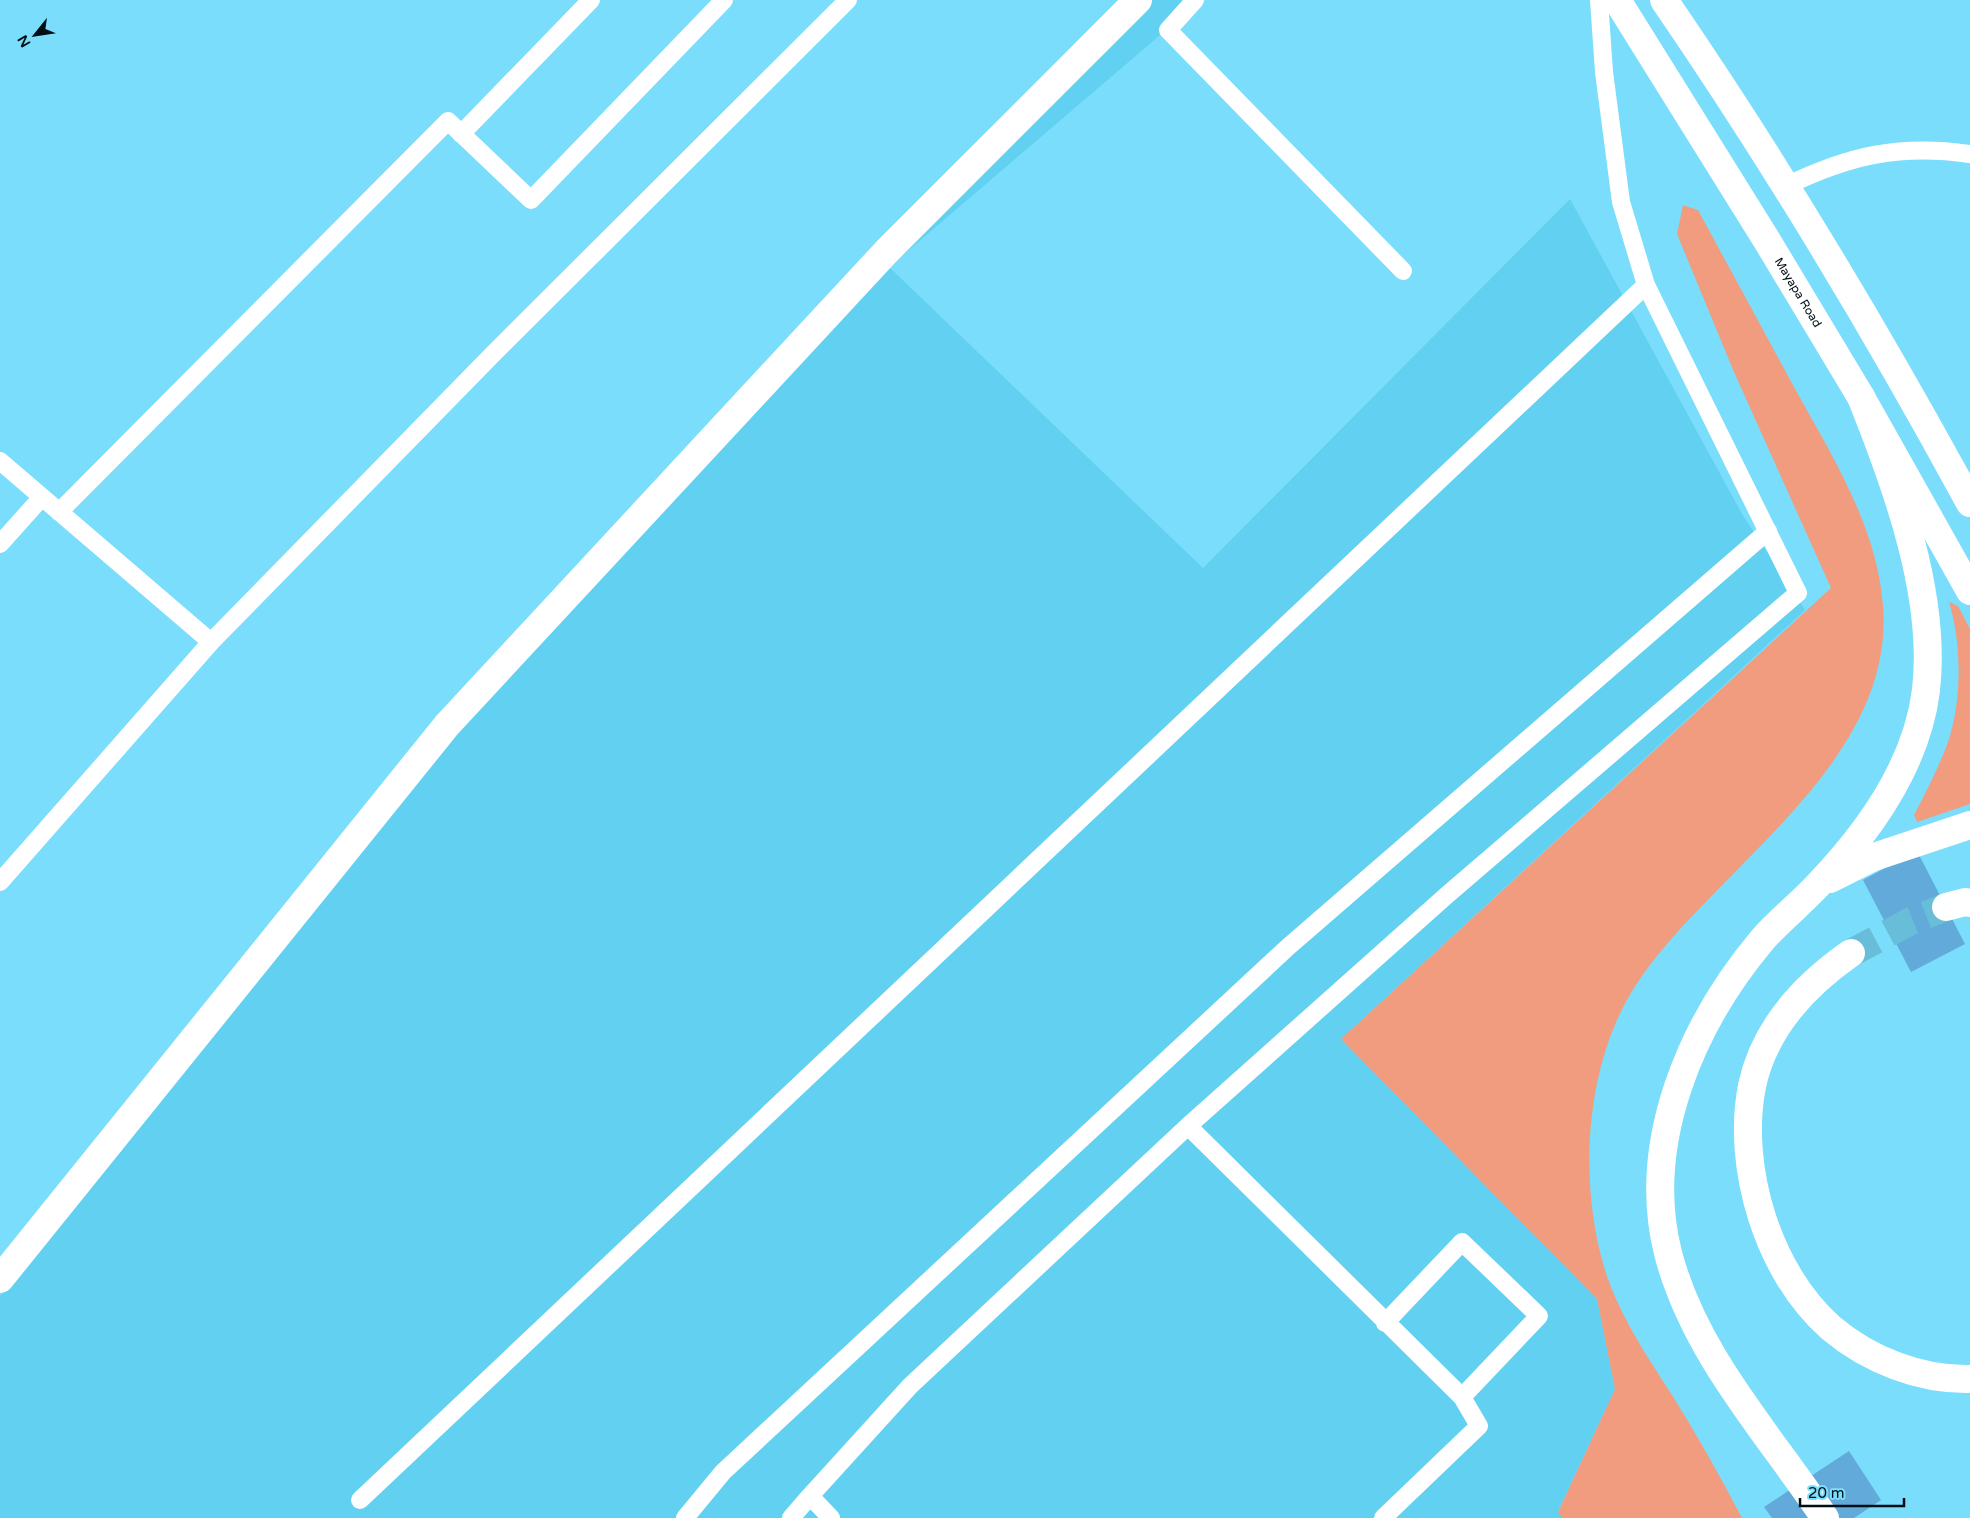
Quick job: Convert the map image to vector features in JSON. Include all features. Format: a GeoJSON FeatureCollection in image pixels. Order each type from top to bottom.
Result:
{"type":"FeatureCollection","features":[{"type":"Feature","properties":{"kind":"main road"},"geometry":{"type":"LineString","coordinates":[[0,1279],[447,725],[886,252],[1138,0]]}},
{"type":"Feature","properties":{"kind":"main road","name":"Mayapa Road"},"geometry":{"type":"LineString","coordinates":[[1617,0],[1766,239],[1861,397],[1970,591]]}},
{"type":"Feature","properties":{"kind":"main road"},"geometry":{"type":"LineString","coordinates":[[1664,0],[1786,186],[1902,380],[1970,503]]}},
{"type":"Feature","properties":{"kind":"main road"},"geometry":{"type":"LineString","coordinates":[[1825,1518],[1731,1385],[1696,1324],[1681,1293],[1669,1256],[1663,1230],[1661,1202],[1664,1148],[1669,1121],[1678,1090],[1699,1034],[1713,1009],[1746,961],[1784,917],[1816,887],[1869,823],[1901,773],[1920,722],[1926,693],[1928,632],[1916,566],[1892,479],[1861,397]]}},
{"type":"Feature","properties":{"kind":"main road"},"geometry":{"type":"LineString","coordinates":[[1816,887],[1874,857],[1970,825]]}},
{"type":"Feature","properties":{"kind":"main road"},"geometry":{"type":"LineString","coordinates":[[1851,953],[1828,969],[1794,1002],[1774,1032],[1761,1059],[1752,1086],[1749,1114],[1751,1172],[1757,1198],[1765,1226],[1778,1256],[1798,1289],[1830,1327],[1850,1342],[1892,1364],[1922,1373],[1970,1379]]}},
{"type":"Feature","properties":{"kind":"lane"},"geometry":{"type":"LineString","coordinates":[[461,134],[591,0]]}},
{"type":"Feature","properties":{"kind":"lane"},"geometry":{"type":"LineString","coordinates":[[59,512],[448,121],[531,200],[724,0]]}},
{"type":"Feature","properties":{"kind":"lane"},"geometry":{"type":"LineString","coordinates":[[0,882],[211,642],[494,353],[848,0]]}},
{"type":"Feature","properties":{"kind":"lane"},"geometry":{"type":"LineString","coordinates":[[1195,0],[1168,30],[1403,271]]}},
{"type":"Feature","properties":{"kind":"lane"},"geometry":{"type":"LineString","coordinates":[[791,1518],[910,1386],[1188,1126],[1447,894],[1798,593],[1646,285],[1621,202],[1604,72],[1599,0]]}},
{"type":"Feature","properties":{"kind":"lane"},"geometry":{"type":"LineString","coordinates":[[1786,186],[1819,170],[1847,160],[1876,153],[1910,150],[1970,154]]}},
{"type":"Feature","properties":{"kind":"lane"},"geometry":{"type":"LineString","coordinates":[[360,1500],[1646,285]]}},
{"type":"Feature","properties":{"kind":"lane"},"geometry":{"type":"LineString","coordinates":[[0,460],[211,642]]}},
{"type":"Feature","properties":{"kind":"lane"},"geometry":{"type":"LineString","coordinates":[[0,544],[42,497]]}},
{"type":"Feature","properties":{"kind":"lane"},"geometry":{"type":"LineString","coordinates":[[685,1518],[723,1472],[1288,947],[1768,531]]}},
{"type":"Feature","properties":{"kind":"lane"},"geometry":{"type":"LineString","coordinates":[[1188,1126],[1385,1323],[1462,1397],[1479,1426],[1383,1518]]}},
{"type":"Feature","properties":{"kind":"lane"},"geometry":{"type":"LineString","coordinates":[[1385,1323],[1462,1242],[1539,1316],[1462,1397]]}},
{"type":"Feature","properties":{"kind":"lane"},"geometry":{"type":"LineString","coordinates":[[810,1496],[831,1518]]}},
{"type":"Feature","properties":{"kind":"shaded area"},"geometry":{"type":"Polygon","coordinates":[[[1124,0],[1201,0],[889,267],[1203,568],[1570,199],[1742,514],[1805,610],[1341,1039],[1597,1299],[1615,1389],[1558,1511],[1563,1518],[0,1518],[0,1296],[171,1052],[364,806],[441,718],[1124,0]]]}},
{"type":"Feature","properties":{"kind":"shaded area"},"geometry":{"type":"Polygon","coordinates":[[[1683,205],[1698,210],[1850,492],[1872,548],[1879,576],[1883,606],[1879,662],[1862,713],[1833,761],[1797,807],[1676,934],[1642,976],[1623,1008],[1608,1042],[1598,1080],[1592,1118],[1589,1158],[1591,1197],[1596,1234],[1605,1270],[1618,1303],[1634,1335],[1690,1425],[1742,1518],[1563,1518],[1558,1512],[1615,1389],[1597,1299],[1341,1039],[1831,588],[1734,372],[1677,234],[1683,205]]]}},
{"type":"Feature","properties":{"kind":"shaded area"},"geometry":{"type":"Polygon","coordinates":[[[1949,602],[1958,606],[1970,629],[1970,804],[1917,822],[1914,815],[1948,742],[1956,708],[1959,672],[1958,654],[1949,602]]]}},
{"type":"Feature","properties":{"kind":"building"},"geometry":{"type":"Polygon","coordinates":[[[1917,851],[1965,944],[1911,972],[1863,880],[1917,851]]]}},
{"type":"Feature","properties":{"kind":"building"},"geometry":{"type":"Polygon","coordinates":[[[1849,1451],[1881,1500],[1854,1518],[1772,1518],[1764,1507],[1849,1451]]]}},
{"type":"Feature","properties":{"kind":"tunnel"},"geometry":{"type":"LineString","coordinates":[[1851,953],[1911,921],[1946,907]]}}]}
